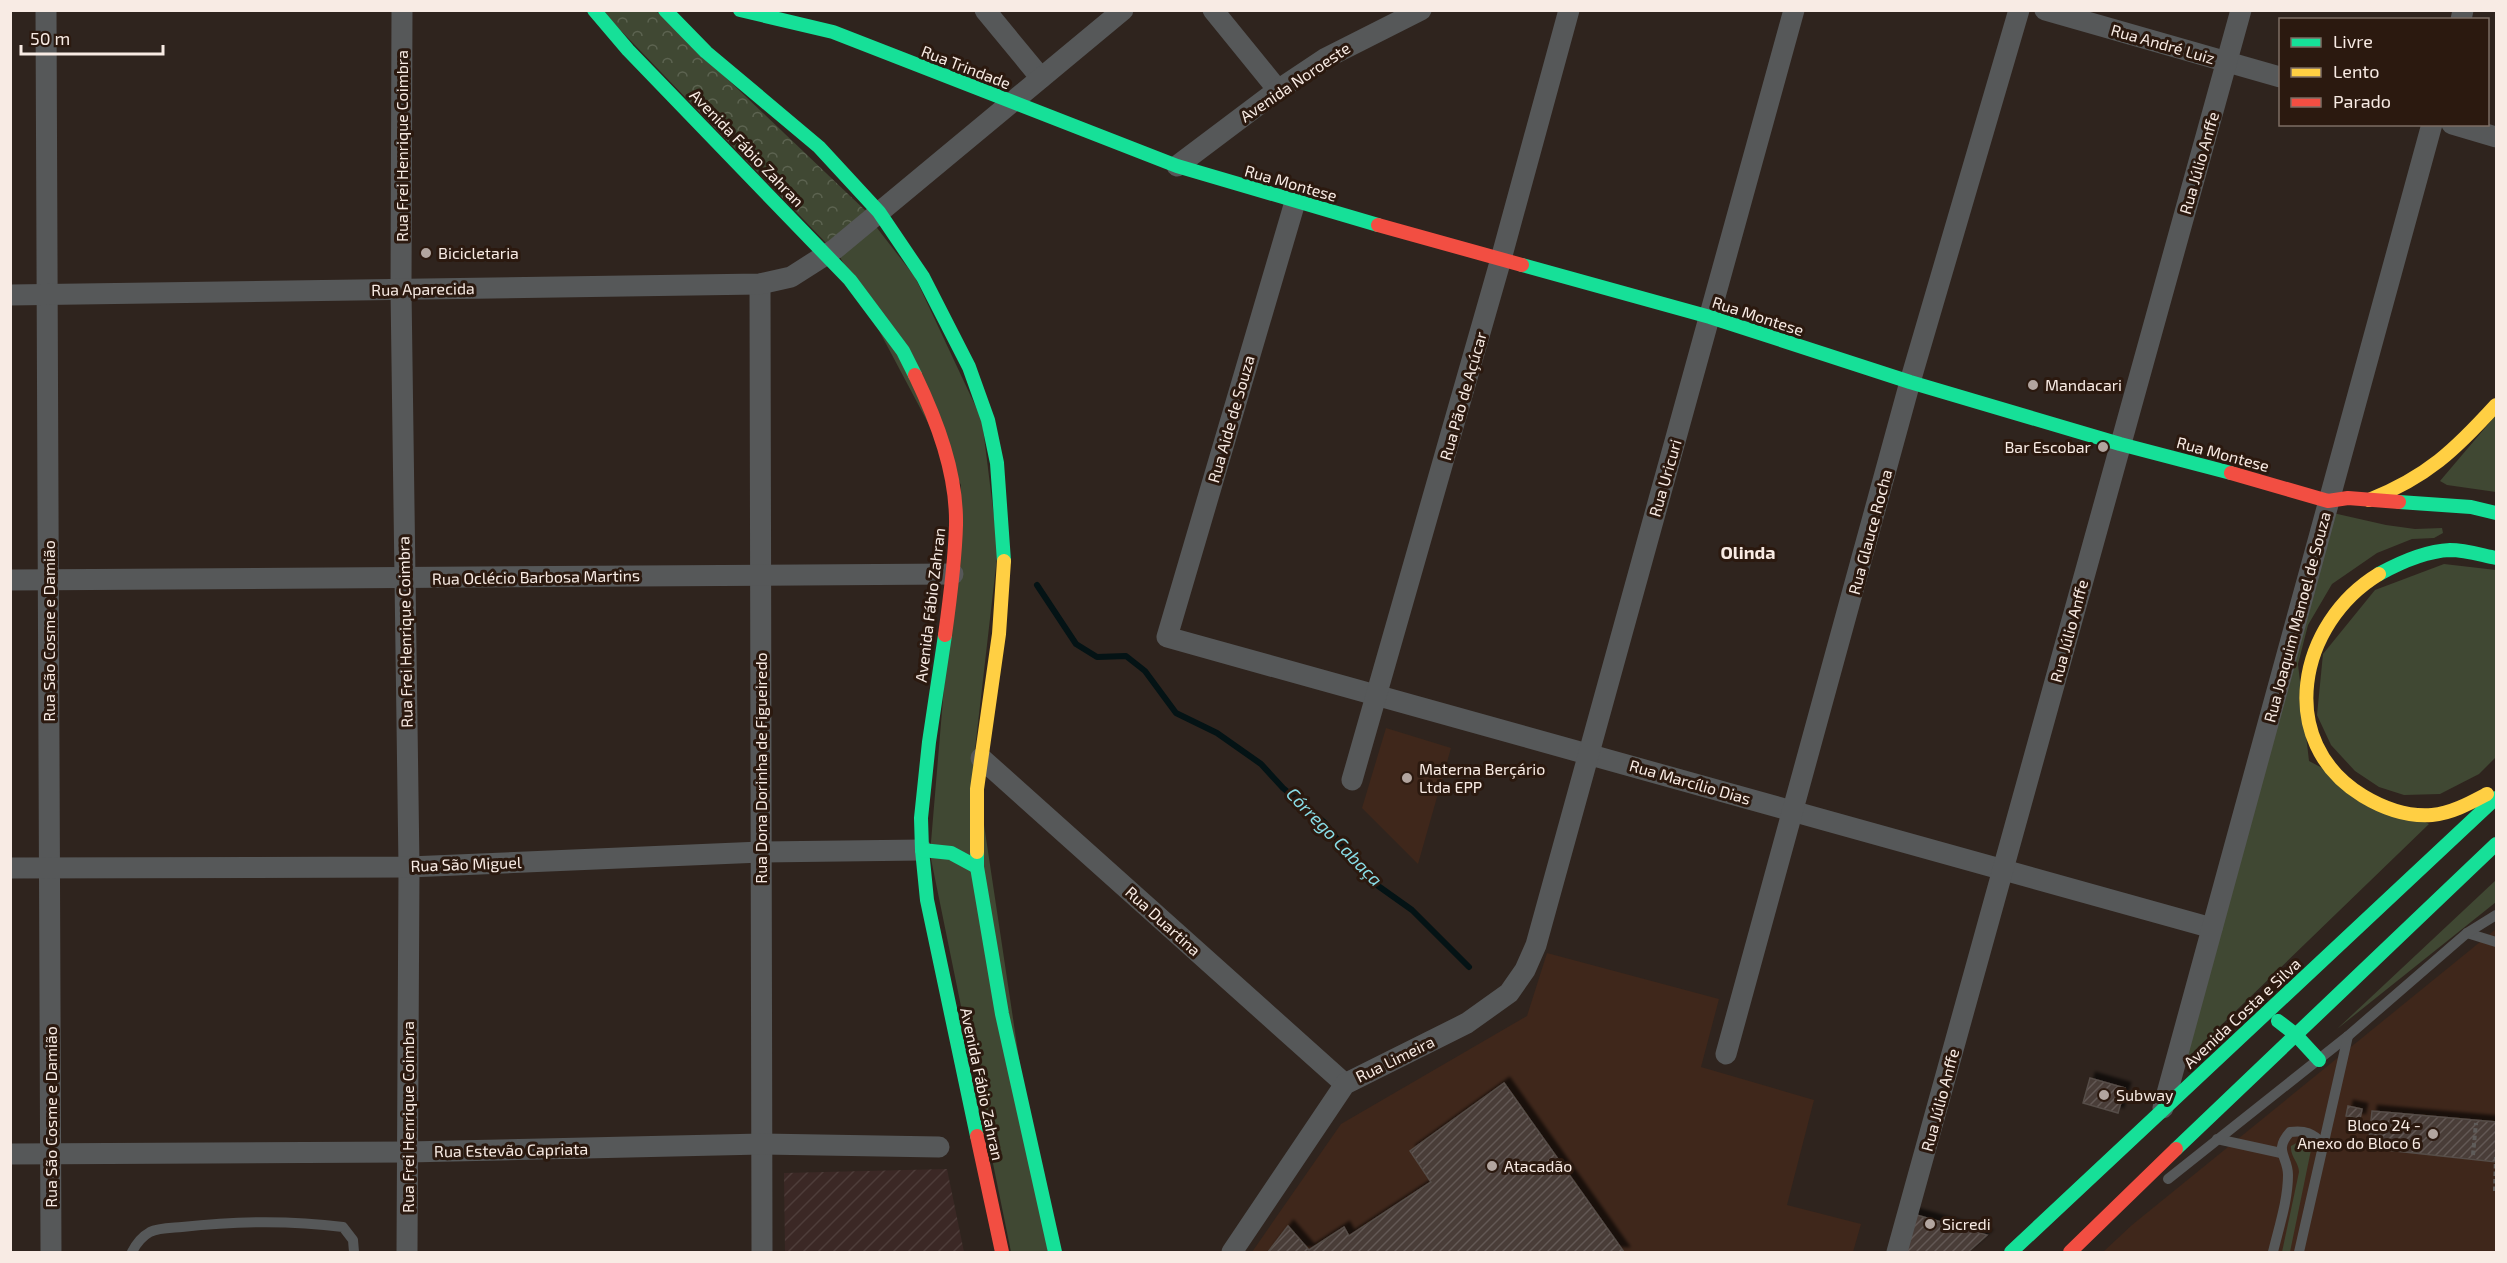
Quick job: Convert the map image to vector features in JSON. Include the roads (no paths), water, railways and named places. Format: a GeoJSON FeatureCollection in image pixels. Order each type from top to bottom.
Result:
{"type":"FeatureCollection","features":[{"type":"Feature","properties":{"kind":"main road","name":"Avenida Fábio Zahran"},"geometry":{"type":"LineString","coordinates":[[594,10],[628,50],[850,280],[903,351],[934,415],[953,487],[956,524],[953,574],[929,742],[921,818],[922,850],[927,900],[1002,1252]]}},
{"type":"Feature","properties":{"kind":"main road","name":"Avenida Fábio Zahran"},"geometry":{"type":"LineString","coordinates":[[665,10],[706,52],[819,147],[879,212],[923,276],[948,322],[973,378],[988,420],[997,464],[1005,549],[999,634],[977,789],[977,867],[1002,1014],[1055,1252]]}},
{"type":"Feature","properties":{"kind":"main road","name":"Rua Trindade"},"geometry":{"type":"LineString","coordinates":[[740,10],[833,33],[1177,166]]}},
{"type":"Feature","properties":{"kind":"main road","name":"Rua Montese"},"geometry":{"type":"LineString","coordinates":[[1177,166],[1295,202],[1710,317],[1910,382],[2120,444],[2189,461],[2328,501],[2347,513]]}},
{"type":"Feature","properties":{"kind":"main road"},"geometry":{"type":"LineString","coordinates":[[2369,500],[2401,489],[2428,473],[2454,451],[2496,405]]}},
{"type":"Feature","properties":{"kind":"main road","name":"Rua Montese"},"geometry":{"type":"LineString","coordinates":[[2328,501],[2348,498],[2471,507],[2496,513]]}},
{"type":"Feature","properties":{"kind":"main road"},"geometry":{"type":"LineString","coordinates":[[2496,558],[2445,550],[2398,564],[2363,585],[2335,614],[2315,648],[2305,690],[2310,737],[2330,771],[2358,796],[2397,813],[2427,816],[2459,809],[2496,789]]}},
{"type":"Feature","properties":{"kind":"main road","name":"Avenida Costa e Silva"},"geometry":{"type":"LineString","coordinates":[[2011,1252],[2496,798]]}},
{"type":"Feature","properties":{"kind":"main road"},"geometry":{"type":"LineString","coordinates":[[2070,1252],[2295,1034],[2496,844]]}},
{"type":"Feature","properties":{"kind":"main road"},"geometry":{"type":"LineString","coordinates":[[922,850],[951,852],[962,856],[977,867]]}},
{"type":"Feature","properties":{"kind":"main road"},"geometry":{"type":"LineString","coordinates":[[2267,1013],[2295,1034],[2327,1072]]}},
{"type":"Feature","properties":{"kind":"street","name":"Rua São Cosme e Damião"},"geometry":{"type":"LineString","coordinates":[[46,10],[51,1252]]}},
{"type":"Feature","properties":{"kind":"street","name":"Rua Frei Henrique Coimbra"},"geometry":{"type":"LineString","coordinates":[[402,10],[401,290],[409,867],[407,1252]]}},
{"type":"Feature","properties":{"kind":"street"},"geometry":{"type":"LineString","coordinates":[[985,10],[1041,78]]}},
{"type":"Feature","properties":{"kind":"street","name":"Rua Aparecida"},"geometry":{"type":"LineString","coordinates":[[10,295],[760,284],[791,277],[827,255],[1123,10]]}},
{"type":"Feature","properties":{"kind":"street"},"geometry":{"type":"LineString","coordinates":[[1213,10],[1278,90]]}},
{"type":"Feature","properties":{"kind":"street","name":"Avenida Noroeste"},"geometry":{"type":"LineString","coordinates":[[1177,166],[1278,90],[1326,58],[1421,10]]}},
{"type":"Feature","properties":{"kind":"street","name":"Rua Pão de Açúcar"},"geometry":{"type":"LineString","coordinates":[[1352,780],[1501,259],[1569,10]]}},
{"type":"Feature","properties":{"kind":"street","name":"Rua Uricuri"},"geometry":{"type":"LineString","coordinates":[[1536,945],[1794,10]]}},
{"type":"Feature","properties":{"kind":"street","name":"Rua Glauce Rocha"},"geometry":{"type":"LineString","coordinates":[[1726,1054],[1910,382],[2019,10]]}},
{"type":"Feature","properties":{"kind":"street","name":"Rua André Luiz"},"geometry":{"type":"LineString","coordinates":[[2045,10],[2279,77]]}},
{"type":"Feature","properties":{"kind":"street","name":"Rua Júlio Anffe"},"geometry":{"type":"LineString","coordinates":[[1898,1252],[2241,10]]}},
{"type":"Feature","properties":{"kind":"street","name":"Rua Joaquim Manoel de Souza"},"geometry":{"type":"LineString","coordinates":[[2162,1110],[2431,126]]}},
{"type":"Feature","properties":{"kind":"street"},"geometry":{"type":"LineString","coordinates":[[2459,126],[2496,137]]}},
{"type":"Feature","properties":{"kind":"street","name":"Rua Aide de Souza"},"geometry":{"type":"LineString","coordinates":[[1167,637],[1295,202]]}},
{"type":"Feature","properties":{"kind":"street","name":"Rua Dona Dorinha de Figueiredo"},"geometry":{"type":"LineString","coordinates":[[760,284],[762,1252]]}},
{"type":"Feature","properties":{"kind":"street","name":"Rua Oclécio Barbosa Martins"},"geometry":{"type":"LineString","coordinates":[[10,580],[953,574]]}},
{"type":"Feature","properties":{"kind":"street","name":"Rua Marcílio Dias"},"geometry":{"type":"LineString","coordinates":[[1167,637],[2212,928]]}},
{"type":"Feature","properties":{"kind":"street","name":"Rua Duartina"},"geometry":{"type":"LineString","coordinates":[[981,758],[1345,1084]]}},
{"type":"Feature","properties":{"kind":"street","name":"Rua São Miguel"},"geometry":{"type":"LineString","coordinates":[[10,868],[409,867],[761,852],[922,850]]}},
{"type":"Feature","properties":{"kind":"street","name":"Rua Limeira"},"geometry":{"type":"LineString","coordinates":[[1232,1252],[1345,1084],[1467,1023],[1509,993],[1525,970],[1536,945]]}},
{"type":"Feature","properties":{"kind":"street","name":"Rua Estevão Capriata"},"geometry":{"type":"LineString","coordinates":[[10,1154],[408,1152],[762,1144],[939,1147]]}},
{"type":"Feature","properties":{"kind":"lane"},"geometry":{"type":"LineString","coordinates":[[2113,1211],[2157,1186],[2217,1139],[2327,1072],[2348,1036],[2467,933],[2496,915]]}},
{"type":"Feature","properties":{"kind":"lane"},"geometry":{"type":"LineString","coordinates":[[2467,933],[2496,942]]}},
{"type":"Feature","properties":{"kind":"lane"},"geometry":{"type":"LineString","coordinates":[[2298,1252],[2328,1143],[2327,1072],[2348,1036]]}},
{"type":"Feature","properties":{"kind":"lane"},"geometry":{"type":"LineString","coordinates":[[2273,1252],[2288,1172],[2281,1153],[2283,1140],[2290,1132],[2302,1130],[2328,1143]]}},
{"type":"Feature","properties":{"kind":"lane"},"geometry":{"type":"LineString","coordinates":[[2217,1139],[2281,1153]]}},
{"type":"Feature","properties":{"kind":"lane"},"geometry":{"type":"LineString","coordinates":[[132,1252],[137,1242],[151,1231],[222,1222],[270,1221],[309,1222],[343,1227],[354,1240],[354,1252]]}},
{"type":"Feature","properties":{"kind":"waterway","name":"Córrego Cabaça"},"geometry":{"type":"LineString","coordinates":[[1037,585],[1076,644],[1097,657],[1126,656],[1145,671],[1176,713],[1217,733],[1261,764],[1283,788],[1324,822],[1367,878],[1412,910],[1469,967]]}},
{"type":"Feature","properties":{"kind":"place","name":"Bicicletaria"},"geometry":{"type":"Point","coordinates":[426,253]}},
{"type":"Feature","properties":{"kind":"place","name":"Mandacari"},"geometry":{"type":"Point","coordinates":[2033,385]}},
{"type":"Feature","properties":{"kind":"place","name":"Bar Escobar"},"geometry":{"type":"Point","coordinates":[2103,447]}},
{"type":"Feature","properties":{"kind":"place","name":"Materna Berçário Ltda EPP"},"geometry":{"type":"Point","coordinates":[1407,778]}},
{"type":"Feature","properties":{"kind":"place","name":"Subway"},"geometry":{"type":"Point","coordinates":[2104,1095]}},
{"type":"Feature","properties":{"kind":"place","name":"Bloco 24 - Anexo do Bloco 6"},"geometry":{"type":"Point","coordinates":[2433,1134]}},
{"type":"Feature","properties":{"kind":"place","name":"Atacadão"},"geometry":{"type":"Point","coordinates":[1492,1166]}},
{"type":"Feature","properties":{"kind":"place","name":"Sicredi"},"geometry":{"type":"Point","coordinates":[1930,1224]}},
{"type":"Feature","properties":{"kind":"district","name":"Olinda"},"geometry":{"type":"Point","coordinates":[1748,553]}}]}
